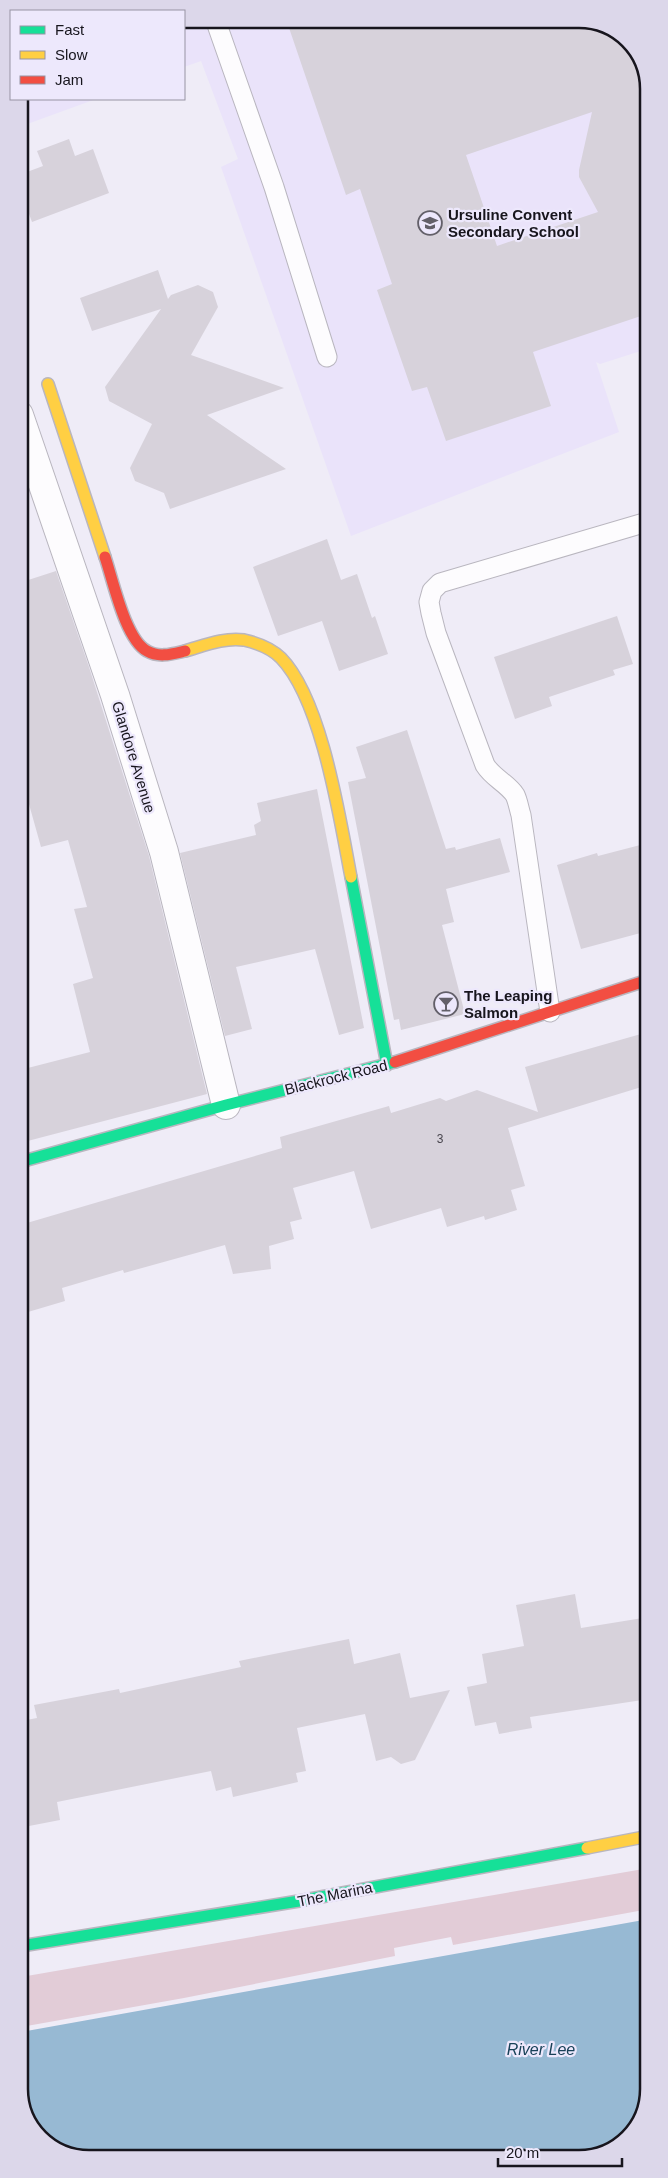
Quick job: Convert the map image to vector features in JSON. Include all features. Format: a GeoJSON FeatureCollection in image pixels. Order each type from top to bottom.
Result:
{"type":"FeatureCollection","features":[{"type":"Feature","properties":{"kind":"street"},"geometry":{"type":"LineString","coordinates":[[48,384],[128,625],[136,640],[146,651],[157,656],[169,655],[224,639],[241,639],[257,644],[282,658],[298,682],[319,730],[337,797],[387,1065]]}},
{"type":"Feature","properties":{"kind":"street","name":"Glandore Avenue"},"geometry":{"type":"LineString","coordinates":[[27,438],[115,696],[164,852],[226,1105]]}},
{"type":"Feature","properties":{"kind":"street","name":"Blackrock Road"},"geometry":{"type":"LineString","coordinates":[[27,1160],[226,1105],[387,1065],[640,983]]}},
{"type":"Feature","properties":{"kind":"street","name":"The Marina"},"geometry":{"type":"LineString","coordinates":[[27,1945],[299,1901],[640,1838]]}},
{"type":"Feature","properties":{"kind":"lane"},"geometry":{"type":"LineString","coordinates":[[218,27],[274,187],[326,358]]}},
{"type":"Feature","properties":{"kind":"lane"},"geometry":{"type":"LineString","coordinates":[[550,1012],[521,815],[514,795],[501,780],[490,774],[486,766],[436,633],[429,602],[432,591],[440,583],[640,524]]}},
{"type":"Feature","properties":{"kind":"shaded area"},"geometry":{"type":"Polygon","coordinates":[[[185,27],[583,28],[603,32],[620,43],[628,51],[636,65],[640,81],[640,351],[600,364],[596,362],[619,432],[351,536],[221,167],[238,159],[201,61],[185,67],[185,27]]]}},
{"type":"Feature","properties":{"kind":"shaded area"},"geometry":{"type":"Polygon","coordinates":[[[27,100],[93,100],[27,124],[27,100]]]}},
{"type":"Feature","properties":{"kind":"shaded area"},"geometry":{"type":"Polygon","coordinates":[[[640,1870],[640,1911],[453,1945],[451,1937],[394,1948],[395,1956],[184,1998],[27,2026],[27,1976],[640,1870]]]}},
{"type":"Feature","properties":{"kind":"water","name":"River Lee"},"geometry":{"type":"Polygon","coordinates":[[[640,1921],[639,2101],[628,2127],[620,2135],[603,2146],[587,2150],[77,2149],[51,2138],[43,2130],[32,2113],[27,2089],[27,2031],[640,1921]]]}},
{"type":"Feature","properties":{"kind":"building","name":"Ursuline Convent Secondary School"},"geometry":{"type":"Polygon","coordinates":[[[289,27],[583,28],[603,32],[620,43],[628,51],[636,65],[640,81],[640,316],[533,352],[551,406],[446,441],[427,387],[412,391],[377,290],[392,284],[360,189],[346,195],[289,27]],[[592,112],[466,155],[497,246],[598,212],[579,177],[592,112]]]}},
{"type":"Feature","properties":{"kind":"building"},"geometry":{"type":"Polygon","coordinates":[[[69,139],[75,156],[93,149],[109,193],[32,222],[27,209],[27,172],[43,166],[37,151],[69,139]]]}},
{"type":"Feature","properties":{"kind":"building"},"geometry":{"type":"Polygon","coordinates":[[[158,270],[168,299],[171,295],[198,285],[213,292],[218,307],[191,355],[284,388],[207,415],[286,469],[170,509],[164,493],[135,481],[130,468],[152,424],[109,401],[105,387],[161,309],[92,331],[80,298],[158,270]]]}},
{"type":"Feature","properties":{"kind":"building"},"geometry":{"type":"Polygon","coordinates":[[[327,539],[341,580],[357,574],[372,618],[375,616],[388,654],[339,671],[322,621],[278,636],[253,567],[327,539]]]}},
{"type":"Feature","properties":{"kind":"building"},"geometry":{"type":"Polygon","coordinates":[[[56,571],[89,667],[149,856],[207,1094],[27,1141],[27,1068],[90,1052],[73,984],[93,978],[74,909],[87,907],[68,840],[41,847],[27,797],[27,580],[56,571]]]}},
{"type":"Feature","properties":{"kind":"building"},"geometry":{"type":"Polygon","coordinates":[[[617,616],[633,664],[613,670],[615,675],[549,697],[552,706],[515,719],[494,657],[617,616]]]}},
{"type":"Feature","properties":{"kind":"building"},"geometry":{"type":"Polygon","coordinates":[[[407,730],[446,849],[455,847],[456,850],[500,838],[510,872],[446,889],[454,922],[442,925],[465,1014],[401,1030],[399,1019],[394,1020],[348,782],[366,778],[356,747],[407,730]]]}},
{"type":"Feature","properties":{"kind":"building"},"geometry":{"type":"Polygon","coordinates":[[[317,789],[364,1028],[339,1035],[315,949],[236,967],[252,1029],[225,1036],[180,853],[256,835],[254,825],[261,821],[257,803],[317,789]]]}},
{"type":"Feature","properties":{"kind":"building"},"geometry":{"type":"Polygon","coordinates":[[[640,845],[640,933],[581,949],[557,865],[597,853],[598,856],[640,845]]]}},
{"type":"Feature","properties":{"kind":"building"},"geometry":{"type":"Polygon","coordinates":[[[640,1034],[640,1087],[508,1128],[525,1186],[511,1190],[517,1210],[485,1220],[484,1216],[447,1227],[441,1208],[371,1229],[354,1171],[293,1188],[302,1219],[290,1222],[294,1239],[269,1246],[271,1269],[233,1274],[225,1245],[124,1273],[123,1270],[62,1288],[65,1301],[28,1312],[27,1223],[282,1148],[280,1137],[389,1106],[391,1113],[440,1098],[446,1101],[477,1090],[538,1112],[525,1067],[640,1034]]]}},
{"type":"Feature","properties":{"kind":"building"},"geometry":{"type":"Polygon","coordinates":[[[575,1594],[581,1628],[640,1618],[640,1700],[530,1717],[532,1728],[499,1734],[496,1722],[475,1726],[467,1687],[487,1683],[482,1654],[524,1646],[516,1605],[575,1594]]]}},
{"type":"Feature","properties":{"kind":"building"},"geometry":{"type":"Polygon","coordinates":[[[349,1639],[354,1664],[400,1653],[410,1698],[450,1690],[415,1760],[401,1764],[391,1757],[376,1761],[365,1714],[297,1728],[306,1771],[296,1773],[298,1782],[233,1797],[231,1787],[216,1791],[211,1771],[57,1802],[60,1820],[29,1826],[27,1820],[27,1720],[37,1718],[34,1705],[119,1689],[120,1693],[241,1667],[239,1661],[349,1639]]]}},
{"type":"Feature","properties":{"kind":"traffic: fast"},"geometry":{"type":"LineString","coordinates":[[351,877],[387,1065]]}},
{"type":"Feature","properties":{"kind":"traffic: fast"},"geometry":{"type":"LineString","coordinates":[[27,1160],[226,1105],[395,1062]]}},
{"type":"Feature","properties":{"kind":"traffic: fast"},"geometry":{"type":"LineString","coordinates":[[27,1945],[299,1901],[587,1848]]}},
{"type":"Feature","properties":{"kind":"traffic: slow"},"geometry":{"type":"LineString","coordinates":[[48,384],[105,557]]}},
{"type":"Feature","properties":{"kind":"traffic: slow"},"geometry":{"type":"LineString","coordinates":[[185,651],[221,641],[244,640],[273,652],[281,658],[295,677],[308,702],[327,762],[351,877]]}},
{"type":"Feature","properties":{"kind":"traffic: slow"},"geometry":{"type":"LineString","coordinates":[[587,1848],[640,1838]]}},
{"type":"Feature","properties":{"kind":"traffic: jam"},"geometry":{"type":"LineString","coordinates":[[105,557],[126,622],[139,644],[147,651],[156,654],[166,655],[185,651]]}},
{"type":"Feature","properties":{"kind":"traffic: jam"},"geometry":{"type":"LineString","coordinates":[[395,1062],[640,983]]}},
{"type":"Feature","properties":{"kind":"place","name":"Ursuline Convent Secondary School"},"geometry":{"type":"Point","coordinates":[430,223]}},
{"type":"Feature","properties":{"kind":"place","name":"The Leaping Salmon"},"geometry":{"type":"Point","coordinates":[446,1004]}}]}
